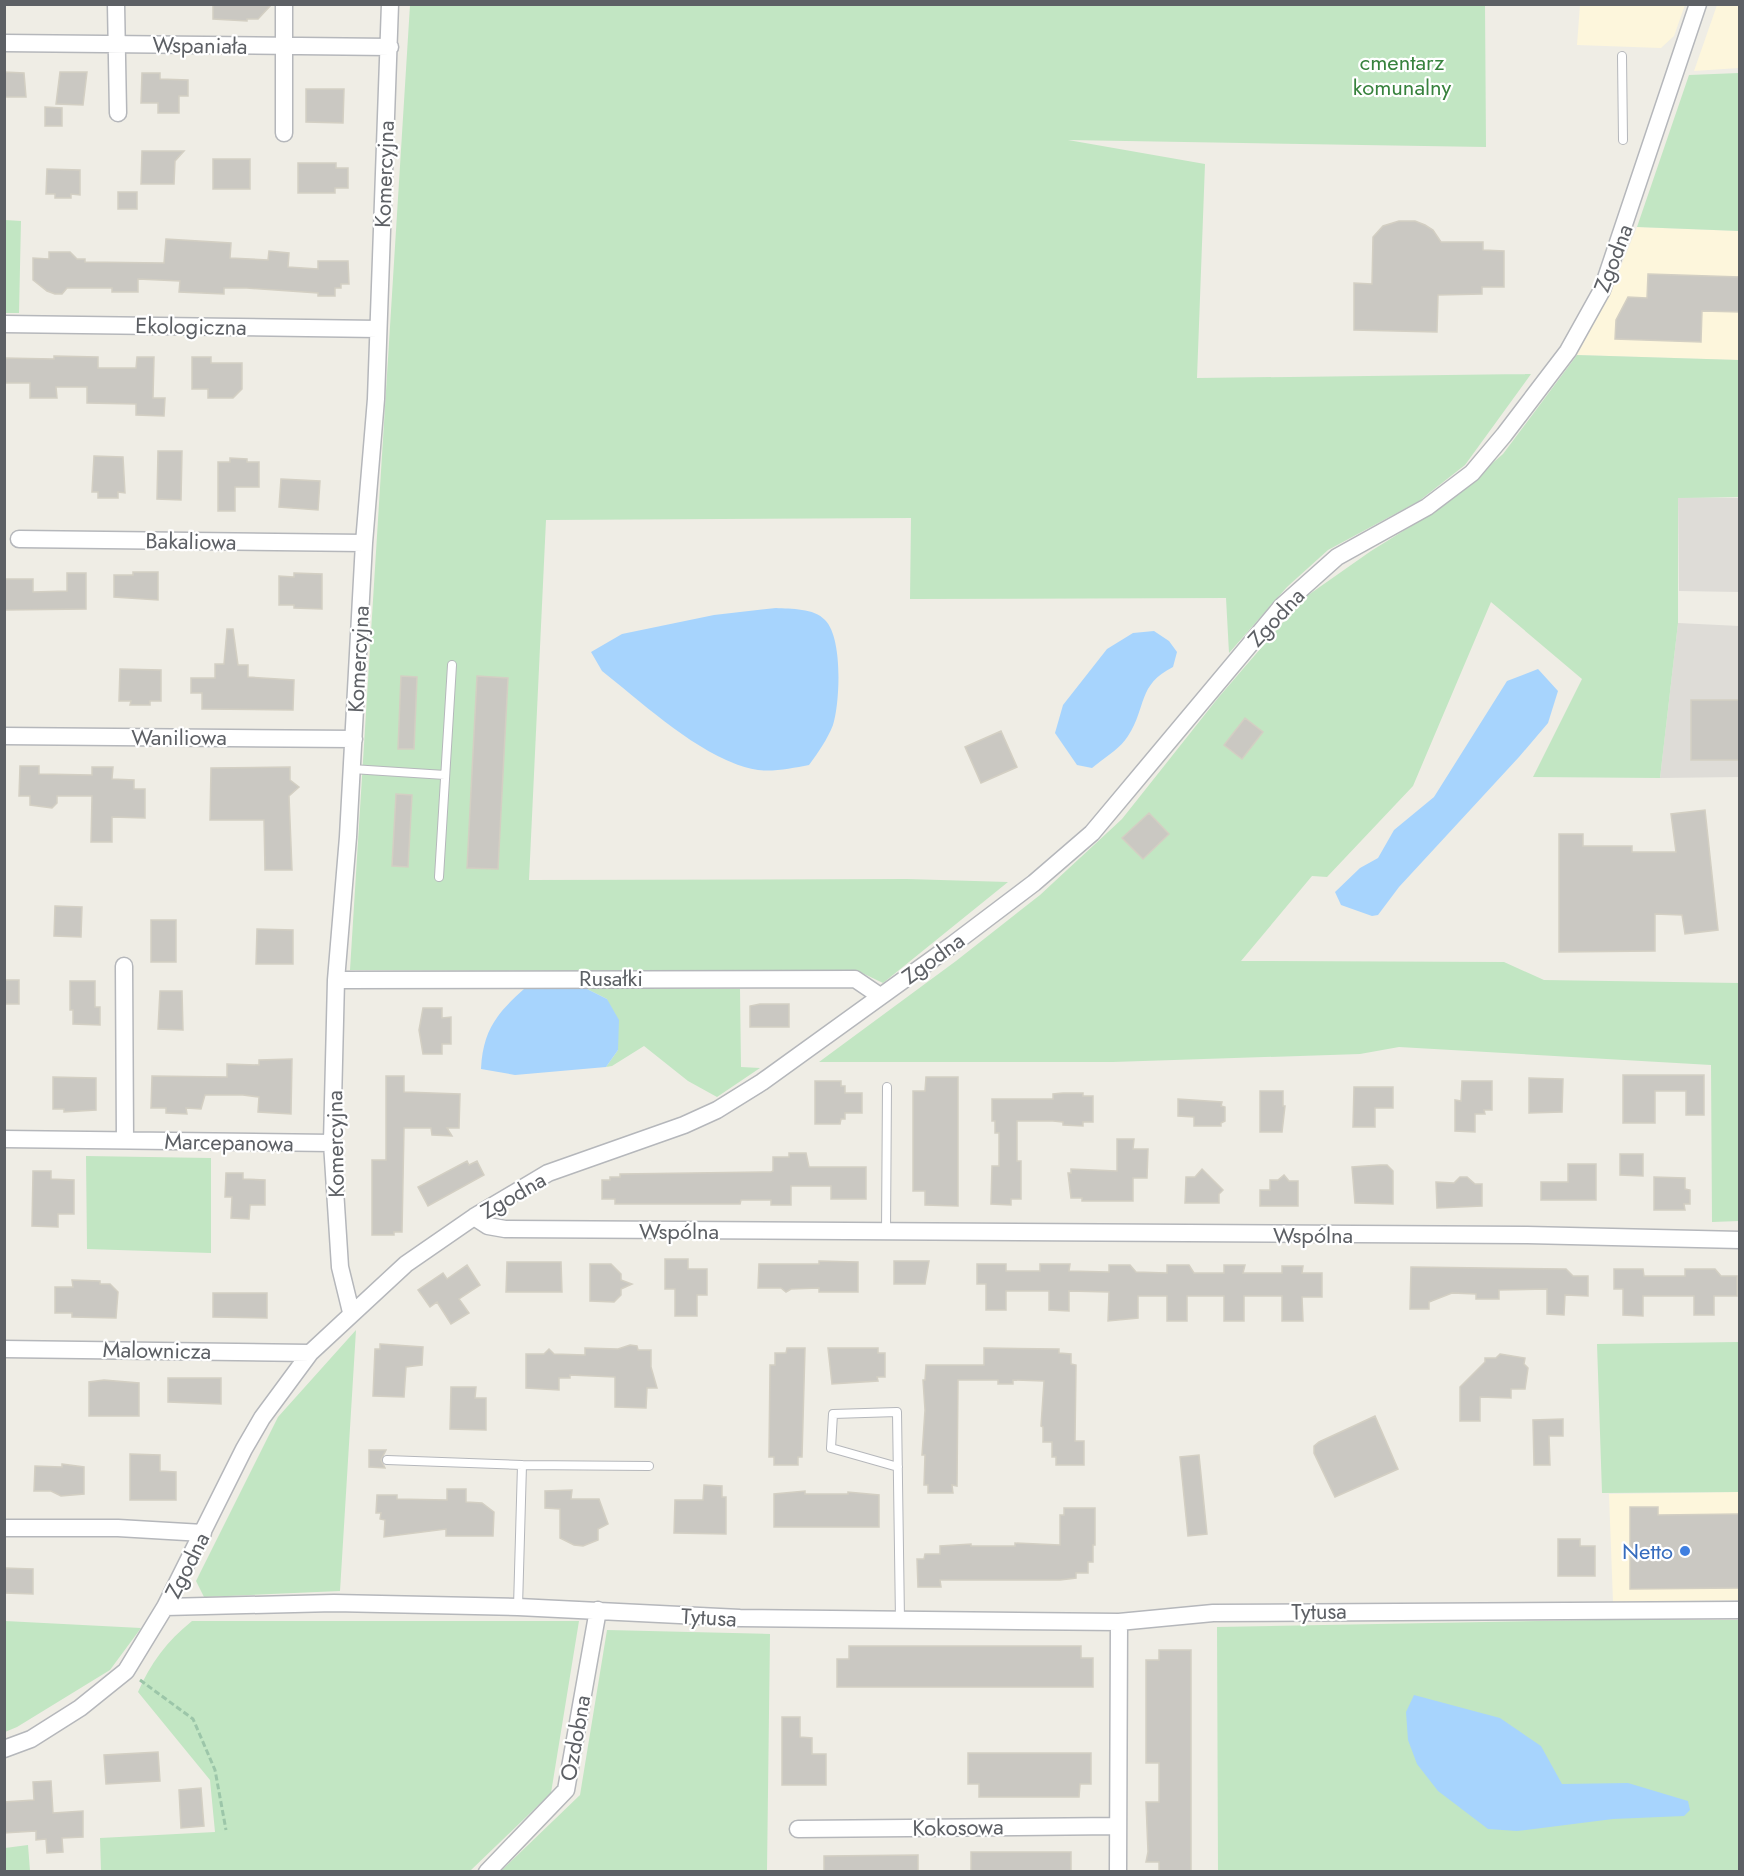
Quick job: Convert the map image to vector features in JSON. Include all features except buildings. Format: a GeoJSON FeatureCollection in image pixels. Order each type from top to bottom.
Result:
{"type":"FeatureCollection","features":[{"type":"Feature","properties":{"kind":"street"},"geometry":{"type":"LineString","coordinates":[[116,4],[118,113]]}},
{"type":"Feature","properties":{"kind":"street"},"geometry":{"type":"LineString","coordinates":[[284,4],[284,133]]}},
{"type":"Feature","properties":{"kind":"street","name":"Komercyjna"},"geometry":{"type":"LineString","coordinates":[[351,1312],[340,1267],[333,1143],[336,980],[354,739],[364,543],[376,399],[390,4]]}},
{"type":"Feature","properties":{"kind":"street","name":"Zgodna"},"geometry":{"type":"LineString","coordinates":[[4,1749],[31,1738],[80,1708],[126,1671],[165,1607],[244,1449],[262,1418],[310,1353],[351,1312],[406,1264],[474,1217],[548,1173],[684,1125],[717,1110],[762,1082],[1034,884],[1092,833],[1282,606],[1336,556],[1427,507],[1472,473],[1568,351],[1602,290],[1698,4]]}},
{"type":"Feature","properties":{"kind":"street","name":"Wspaniała"},"geometry":{"type":"LineString","coordinates":[[4,43],[390,47]]}},
{"type":"Feature","properties":{"kind":"street","name":"Ekologiczna"},"geometry":{"type":"LineString","coordinates":[[4,324],[378,329]]}},
{"type":"Feature","properties":{"kind":"street","name":"Bakaliowa"},"geometry":{"type":"LineString","coordinates":[[19,539],[364,543]]}},
{"type":"Feature","properties":{"kind":"street","name":"Waniliowa"},"geometry":{"type":"LineString","coordinates":[[4,736],[354,739]]}},
{"type":"Feature","properties":{"kind":"street"},"geometry":{"type":"LineString","coordinates":[[124,966],[125,1140]]}},
{"type":"Feature","properties":{"kind":"street","name":"Rusałki"},"geometry":{"type":"LineString","coordinates":[[336,980],[855,979],[880,996]]}},
{"type":"Feature","properties":{"kind":"street","name":"Marcepanowa"},"geometry":{"type":"LineString","coordinates":[[4,1139],[333,1143]]}},
{"type":"Feature","properties":{"kind":"street","name":"Wspólna"},"geometry":{"type":"LineString","coordinates":[[474,1217],[488,1226],[505,1229],[1527,1235],[1740,1240]]}},
{"type":"Feature","properties":{"kind":"street","name":"Malownicza"},"geometry":{"type":"LineString","coordinates":[[4,1348],[310,1353]]}},
{"type":"Feature","properties":{"kind":"street"},"geometry":{"type":"LineString","coordinates":[[4,1528],[118,1528],[203,1533]]}},
{"type":"Feature","properties":{"kind":"street","name":"Tytusa"},"geometry":{"type":"LineString","coordinates":[[165,1607],[334,1603],[518,1607],[740,1618],[1119,1622],[1213,1613],[1740,1610]]}},
{"type":"Feature","properties":{"kind":"street","name":"Ozdobna"},"geometry":{"type":"LineString","coordinates":[[487,1872],[566,1790],[598,1610]]}},
{"type":"Feature","properties":{"kind":"street"},"geometry":{"type":"LineString","coordinates":[[1118,1872],[1119,1622]]}},
{"type":"Feature","properties":{"kind":"street","name":"Kokosowa"},"geometry":{"type":"LineString","coordinates":[[798,1829],[1118,1826]]}},
{"type":"Feature","properties":{"kind":"lane"},"geometry":{"type":"LineString","coordinates":[[1622,56],[1623,140]]}},
{"type":"Feature","properties":{"kind":"lane"},"geometry":{"type":"LineString","coordinates":[[439,877],[452,665]]}},
{"type":"Feature","properties":{"kind":"lane"},"geometry":{"type":"LineString","coordinates":[[352,769],[445,775]]}},
{"type":"Feature","properties":{"kind":"lane"},"geometry":{"type":"LineString","coordinates":[[886,1233],[887,1087]]}},
{"type":"Feature","properties":{"kind":"lane"},"geometry":{"type":"LineString","coordinates":[[898,1467],[831,1448],[833,1414],[897,1412],[898,1467],[900,1621]]}},
{"type":"Feature","properties":{"kind":"lane"},"geometry":{"type":"LineString","coordinates":[[387,1460],[522,1465],[649,1466]]}},
{"type":"Feature","properties":{"kind":"lane"},"geometry":{"type":"LineString","coordinates":[[518,1607],[522,1465]]}},
{"type":"Feature","properties":{"kind":"path"},"geometry":{"type":"LineString","coordinates":[[126,1671],[193,1719],[215,1770],[226,1830]]}},
{"type":"Feature","properties":{"kind":"shaded area"},"geometry":{"type":"Polygon","coordinates":[[[1580,4],[1685,5],[1674,36],[1661,48],[1577,45],[1580,4]]]}},
{"type":"Feature","properties":{"kind":"shaded area"},"geometry":{"type":"Polygon","coordinates":[[[1717,5],[1739,5],[1739,68],[1694,71],[1717,5]]]}},
{"type":"Feature","properties":{"kind":"shaded area"},"geometry":{"type":"Polygon","coordinates":[[[1637,227],[1739,231],[1739,360],[1577,355],[1609,295],[1637,227]]]}},
{"type":"Feature","properties":{"kind":"shaded area"},"geometry":{"type":"Polygon","coordinates":[[[1678,497],[1739,498],[1739,592],[1679,591],[1678,497]]]}},
{"type":"Feature","properties":{"kind":"shaded area"},"geometry":{"type":"Polygon","coordinates":[[[1678,623],[1739,626],[1739,777],[1660,778],[1678,623]]]}},
{"type":"Feature","properties":{"kind":"shaded area"},"geometry":{"type":"Polygon","coordinates":[[[1739,1492],[1739,1600],[1613,1602],[1609,1494],[1739,1492]]]}},
{"type":"Feature","properties":{"kind":"green space","name":"cmentarz komunalny"},"geometry":{"type":"Polygon","coordinates":[[[410,5],[1485,5],[1486,147],[1068,140],[1205,164],[1197,378],[1531,374],[1465,465],[1419,501],[1328,550],[1287,587],[1229,653],[1226,598],[910,599],[911,518],[546,520],[529,880],[907,879],[1008,882],[883,983],[860,972],[350,970],[410,5]]]}},
{"type":"Feature","properties":{"kind":"green space"},"geometry":{"type":"Polygon","coordinates":[[[1739,73],[1739,231],[1637,227],[1689,75],[1739,73]]]}},
{"type":"Feature","properties":{"kind":"green space"},"geometry":{"type":"Polygon","coordinates":[[[5,220],[21,221],[19,313],[5,313],[5,220]]]}},
{"type":"Feature","properties":{"kind":"green space"},"geometry":{"type":"Polygon","coordinates":[[[1577,355],[1739,360],[1739,497],[1678,498],[1678,623],[1660,778],[1533,777],[1582,679],[1491,602],[1413,786],[1327,877],[1312,876],[1241,961],[1504,962],[1544,980],[1739,983],[1739,1221],[1712,1222],[1711,1065],[1399,1047],[1360,1054],[1113,1062],[819,1062],[956,961],[1040,895],[1122,819],[1218,698],[1304,598],[1371,551],[1440,508],[1503,454],[1577,355]]]}},
{"type":"Feature","properties":{"kind":"green space"},"geometry":{"type":"Polygon","coordinates":[[[587,989],[740,989],[741,1067],[760,1068],[717,1097],[688,1081],[644,1046],[612,1066],[606,1067],[618,1050],[607,999],[587,989]]]}},
{"type":"Feature","properties":{"kind":"green space"},"geometry":{"type":"Polygon","coordinates":[[[86,1156],[211,1158],[211,1253],[87,1249],[86,1156]]]}},
{"type":"Feature","properties":{"kind":"green space"},"geometry":{"type":"Polygon","coordinates":[[[356,1330],[340,1591],[204,1597],[196,1581],[278,1417],[356,1330]]]}},
{"type":"Feature","properties":{"kind":"green space"},"geometry":{"type":"Polygon","coordinates":[[[1739,1342],[1739,1492],[1602,1493],[1597,1344],[1739,1342]]]}},
{"type":"Feature","properties":{"kind":"green space"},"geometry":{"type":"Polygon","coordinates":[[[1597,1620],[1739,1620],[1739,1871],[1218,1871],[1217,1627],[1597,1620]]]}},
{"type":"Feature","properties":{"kind":"green space"},"geometry":{"type":"Polygon","coordinates":[[[5,1621],[141,1628],[110,1670],[5,1732],[5,1621]]]}},
{"type":"Feature","properties":{"kind":"green space"},"geometry":{"type":"Polygon","coordinates":[[[192,1621],[579,1621],[551,1793],[470,1871],[101,1871],[100,1838],[215,1832],[210,1780],[138,1692],[160,1654],[192,1621]]]}},
{"type":"Feature","properties":{"kind":"green space"},"geometry":{"type":"Polygon","coordinates":[[[607,1630],[770,1634],[767,1871],[501,1871],[580,1795],[607,1630]]]}},
{"type":"Feature","properties":{"kind":"green space"},"geometry":{"type":"Polygon","coordinates":[[[28,1845],[30,1871],[5,1871],[5,1848],[28,1845]]]}},
{"type":"Feature","properties":{"kind":"water"},"geometry":{"type":"Polygon","coordinates":[[[776,608],[815,613],[825,620],[835,641],[838,686],[833,725],[809,765],[777,770],[758,770],[717,756],[676,730],[602,671],[591,652],[622,634],[714,615],[776,608]]]}},
{"type":"Feature","properties":{"kind":"water"},"geometry":{"type":"Polygon","coordinates":[[[1154,631],[1169,641],[1177,652],[1173,667],[1153,681],[1144,697],[1134,725],[1121,745],[1092,768],[1077,765],[1055,733],[1063,705],[1107,649],[1133,633],[1154,631]]]}},
{"type":"Feature","properties":{"kind":"water"},"geometry":{"type":"Polygon","coordinates":[[[1538,669],[1558,691],[1548,723],[1399,887],[1378,915],[1372,916],[1341,905],[1335,892],[1360,868],[1378,858],[1394,830],[1434,797],[1507,681],[1538,669]]]}},
{"type":"Feature","properties":{"kind":"water"},"geometry":{"type":"Polygon","coordinates":[[[524,989],[587,989],[607,999],[619,1020],[618,1050],[606,1067],[515,1075],[481,1069],[485,1044],[493,1024],[524,989]]]}},
{"type":"Feature","properties":{"kind":"water"},"geometry":{"type":"Polygon","coordinates":[[[1414,1695],[1500,1718],[1541,1746],[1562,1784],[1628,1783],[1688,1801],[1690,1810],[1684,1816],[1613,1819],[1517,1831],[1488,1829],[1438,1791],[1417,1764],[1408,1740],[1406,1712],[1414,1695]]]}},
{"type":"Feature","properties":{"kind":"place","name":"Netto"},"geometry":{"type":"Point","coordinates":[1685,1551]}}]}
